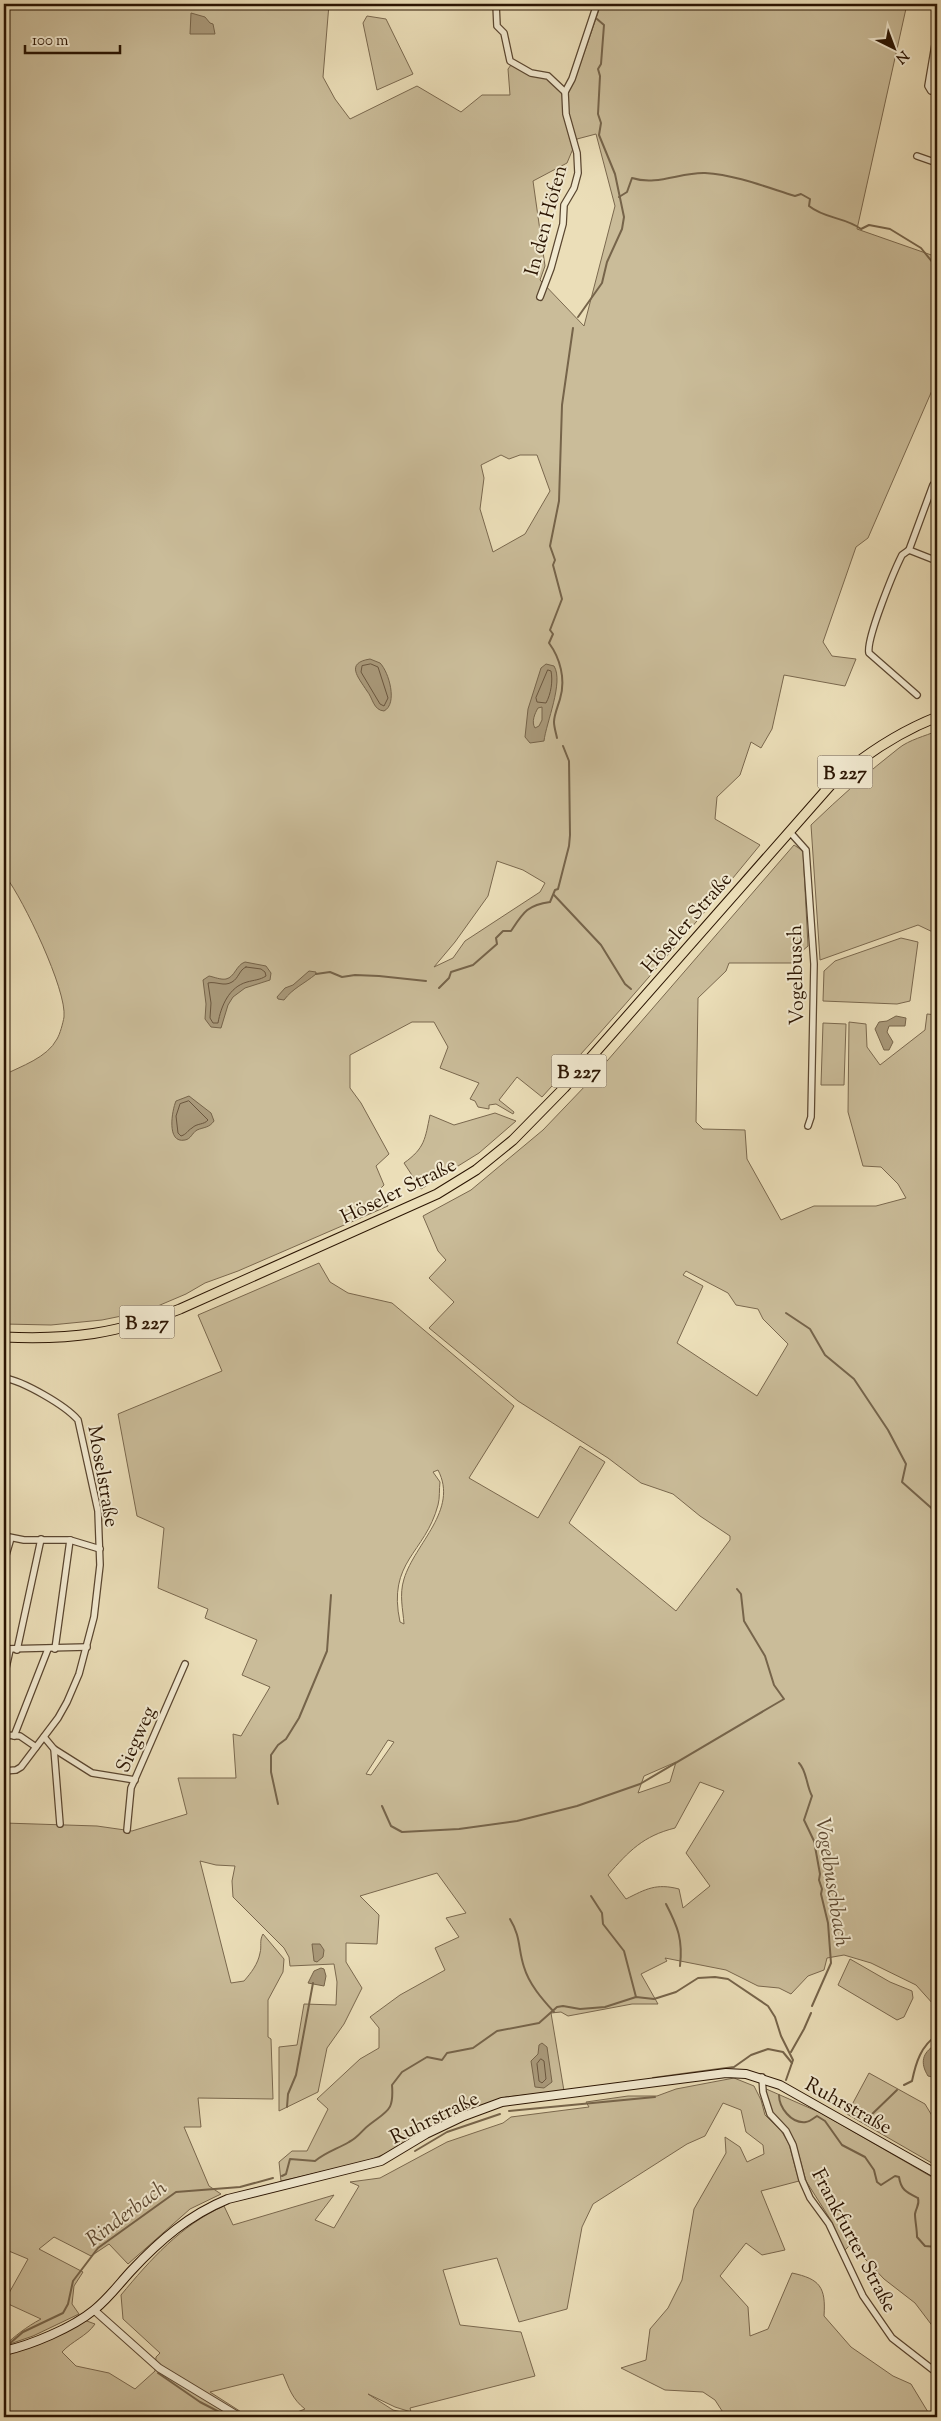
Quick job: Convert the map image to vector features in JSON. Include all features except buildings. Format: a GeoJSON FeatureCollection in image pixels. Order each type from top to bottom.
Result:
{"type":"FeatureCollection","features":[{"type":"Feature","properties":{"kind":"main road","name":"B 227"},"geometry":{"type":"LineString","coordinates":[[789,831],[835,780],[862,758],[897,736],[937,717]]}},
{"type":"Feature","properties":{"kind":"main road","name":"Höseler Straße"},"geometry":{"type":"LineString","coordinates":[[4,1337],[67,1338],[106,1332],[144,1323],[180,1309],[397,1213],[437,1194],[476,1170],[513,1140],[543,1111],[789,831]]}},
{"type":"Feature","properties":{"kind":"main road","name":"Ruhrstraße"},"geometry":{"type":"LineString","coordinates":[[4,2351],[39,2339],[94,2310],[151,2250],[182,2223],[204,2208],[228,2199],[380,2161],[426,2134],[464,2116],[514,2100],[726,2073],[741,2073],[762,2077],[780,2085],[937,2174]]}},
{"type":"Feature","properties":{"kind":"street"},"geometry":{"type":"LineString","coordinates":[[496,4],[497,26],[504,34],[510,61],[532,73],[548,76],[565,92]]}},
{"type":"Feature","properties":{"kind":"street","name":"In den Höfen"},"geometry":{"type":"LineString","coordinates":[[540,297],[563,224],[564,204],[574,188],[578,173],[577,153],[566,114],[565,92],[572,79],[597,4]]}},
{"type":"Feature","properties":{"kind":"street"},"geometry":{"type":"LineString","coordinates":[[937,33],[928,86],[930,90],[937,93]]}},
{"type":"Feature","properties":{"kind":"street"},"geometry":{"type":"LineString","coordinates":[[917,156],[937,162]]}},
{"type":"Feature","properties":{"kind":"street"},"geometry":{"type":"LineString","coordinates":[[917,695],[869,653],[868,646],[896,567],[902,555],[909,550],[933,485]]}},
{"type":"Feature","properties":{"kind":"street"},"geometry":{"type":"LineString","coordinates":[[909,550],[937,561]]}},
{"type":"Feature","properties":{"kind":"street","name":"Vogelbusch"},"geometry":{"type":"LineString","coordinates":[[789,831],[806,850],[814,964],[811,1118],[808,1126]]}},
{"type":"Feature","properties":{"kind":"street","name":"Moselstraße"},"geometry":{"type":"LineString","coordinates":[[4,1378],[17,1380],[33,1389],[72,1413],[78,1420],[98,1511],[100,1549],[96,1601],[87,1647],[74,1689],[58,1718],[21,1767],[16,1770],[4,1771]]}},
{"type":"Feature","properties":{"kind":"street"},"geometry":{"type":"LineString","coordinates":[[4,1536],[11,1538],[70,1540],[100,1549]]}},
{"type":"Feature","properties":{"kind":"street"},"geometry":{"type":"LineString","coordinates":[[4,1562],[11,1538]]}},
{"type":"Feature","properties":{"kind":"street"},"geometry":{"type":"LineString","coordinates":[[4,1677],[41,1539]]}},
{"type":"Feature","properties":{"kind":"street"},"geometry":{"type":"LineString","coordinates":[[14,1736],[51,1649],[70,1540]]}},
{"type":"Feature","properties":{"kind":"street"},"geometry":{"type":"LineString","coordinates":[[10,1650],[87,1647]]}},
{"type":"Feature","properties":{"kind":"street","name":"Siegweg"},"geometry":{"type":"LineString","coordinates":[[127,1830],[131,1788],[185,1664]]}},
{"type":"Feature","properties":{"kind":"street"},"geometry":{"type":"LineString","coordinates":[[4,1735],[20,1736],[36,1747]]}},
{"type":"Feature","properties":{"kind":"street"},"geometry":{"type":"LineString","coordinates":[[44,1737],[54,1749],[92,1773],[135,1780]]}},
{"type":"Feature","properties":{"kind":"street"},"geometry":{"type":"LineString","coordinates":[[54,1749],[60,1824]]}},
{"type":"Feature","properties":{"kind":"street","name":"Frankfurter Straße"},"geometry":{"type":"LineString","coordinates":[[762,2077],[763,2092],[770,2114],[786,2130],[793,2145],[802,2180],[810,2198],[829,2224],[863,2296],[892,2338],[937,2373]]}},
{"type":"Feature","properties":{"kind":"street"},"geometry":{"type":"LineString","coordinates":[[94,2310],[159,2368],[240,2417]]}},
{"type":"Feature","properties":{"kind":"shaded area"},"geometry":{"type":"Polygon","coordinates":[[[4,4],[329,4],[323,77],[335,99],[350,119],[417,86],[461,112],[482,95],[510,95],[508,69],[511,65],[552,77],[568,92],[575,79],[601,4],[907,4],[857,229],[937,257],[937,379],[868,538],[856,547],[823,642],[832,656],[856,659],[845,686],[784,675],[772,729],[761,748],[751,742],[740,775],[717,797],[715,819],[760,845],[653,972],[542,1097],[517,1077],[499,1100],[514,1112],[513,1114],[496,1104],[489,1105],[489,1109],[478,1107],[475,1101],[470,1099],[479,1083],[440,1068],[448,1047],[434,1022],[412,1022],[350,1055],[350,1088],[361,1103],[389,1154],[376,1166],[384,1185],[381,1188],[388,1206],[238,1271],[205,1283],[186,1294],[146,1311],[102,1320],[51,1325],[4,1324],[4,1075],[33,1061],[53,1046],[64,1017],[59,987],[42,945],[23,904],[6,877],[4,906],[4,4]],[[596,134],[577,139],[567,163],[533,181],[545,266],[540,280],[584,326],[615,206],[596,134]],[[501,455],[481,465],[484,478],[480,509],[493,552],[525,534],[550,491],[537,455],[520,455],[509,459],[501,455]],[[497,861],[488,896],[455,942],[434,967],[453,958],[465,941],[540,892],[545,883],[523,870],[497,861]]]}},
{"type":"Feature","properties":{"kind":"shaded area"},"geometry":{"type":"Polygon","coordinates":[[[367,16],[386,19],[413,74],[377,90],[363,23],[367,16]]]}},
{"type":"Feature","properties":{"kind":"shaded area"},"geometry":{"type":"Polygon","coordinates":[[[937,731],[937,934],[918,925],[820,960],[811,825],[854,785],[903,745],[937,731]]]}},
{"type":"Feature","properties":{"kind":"shaded area"},"geometry":{"type":"Polygon","coordinates":[[[794,845],[803,851],[808,946],[801,952],[799,963],[729,963],[726,971],[698,998],[696,1122],[703,1129],[745,1130],[747,1159],[781,1220],[814,1206],[876,1206],[906,1198],[898,1184],[881,1167],[863,1166],[848,1112],[849,1022],[866,1024],[867,1047],[880,1065],[925,1030],[927,1014],[937,1015],[937,1943],[932,1965],[934,2005],[916,1985],[871,1963],[844,1955],[827,1958],[824,1970],[808,1976],[791,1994],[779,1988],[758,1986],[726,1970],[665,1958],[667,1961],[641,1974],[658,2004],[632,2004],[568,2016],[561,2012],[551,2013],[564,2091],[506,2097],[471,2109],[426,2129],[392,2151],[365,2162],[281,2181],[279,2162],[292,2151],[307,2151],[328,2109],[317,2099],[360,2059],[379,2048],[379,2028],[370,2017],[400,1995],[445,1970],[435,1948],[459,1937],[446,1918],[466,1913],[437,1873],[360,1896],[379,1915],[377,1944],[346,1943],[346,1962],[362,1988],[344,2024],[327,2048],[318,2092],[279,2111],[279,2047],[297,2045],[304,2004],[336,2005],[337,1982],[334,1964],[290,1966],[289,1957],[284,1948],[233,1897],[232,1881],[235,1866],[216,1865],[200,1861],[231,1983],[244,1981],[254,1968],[261,1950],[263,1934],[284,1959],[283,1972],[268,2000],[268,2037],[271,2039],[273,2099],[198,2098],[201,2127],[184,2127],[209,2186],[221,2194],[190,2209],[128,2264],[109,2244],[91,2256],[54,2237],[39,2249],[83,2272],[74,2286],[72,2304],[79,2314],[33,2336],[4,2346],[30,2325],[41,2319],[4,2302],[28,2259],[4,2249],[4,1823],[97,1826],[132,1831],[187,1814],[178,1778],[236,1778],[233,1734],[241,1736],[270,1687],[242,1675],[257,1640],[205,1618],[208,1609],[158,1588],[164,1528],[137,1516],[118,1414],[222,1371],[198,1315],[319,1263],[330,1282],[348,1293],[392,1303],[514,1406],[469,1478],[538,1518],[580,1446],[605,1462],[569,1523],[676,1611],[730,1540],[730,1536],[700,1516],[673,1494],[641,1483],[608,1458],[518,1401],[429,1328],[454,1302],[429,1278],[446,1260],[438,1251],[423,1216],[471,1190],[543,1130],[588,1083],[794,845]],[[686,1271],[683,1275],[703,1286],[677,1343],[757,1396],[788,1344],[763,1319],[758,1309],[736,1305],[728,1293],[686,1271]],[[438,1470],[433,1472],[440,1482],[438,1505],[432,1522],[403,1571],[399,1585],[397,1601],[400,1622],[404,1624],[402,1596],[404,1579],[409,1566],[433,1526],[443,1499],[443,1485],[438,1470]],[[388,1740],[366,1774],[371,1775],[394,1742],[388,1740]],[[676,1762],[644,1776],[638,1793],[670,1782],[676,1762]],[[700,1782],[675,1828],[664,1831],[637,1845],[608,1875],[626,1899],[651,1888],[671,1887],[679,1889],[683,1908],[710,1886],[686,1853],[724,1791],[700,1782]]]}},
{"type":"Feature","properties":{"kind":"shaded area"},"geometry":{"type":"Polygon","coordinates":[[[901,938],[918,942],[910,1001],[897,1004],[823,1001],[824,971],[835,961],[901,938]]]}},
{"type":"Feature","properties":{"kind":"shaded area"},"geometry":{"type":"Polygon","coordinates":[[[823,1023],[846,1024],[844,1085],[821,1085],[823,1023]]]}},
{"type":"Feature","properties":{"kind":"shaded area"},"geometry":{"type":"Polygon","coordinates":[[[495,1113],[516,1121],[479,1153],[421,1189],[404,1163],[420,1148],[427,1131],[430,1115],[454,1125],[495,1113]]]}},
{"type":"Feature","properties":{"kind":"shaded area"},"geometry":{"type":"Polygon","coordinates":[[[850,1959],[890,1982],[912,1991],[913,1998],[904,2017],[897,2020],[838,1985],[850,1959]]]}},
{"type":"Feature","properties":{"kind":"shaded area"},"geometry":{"type":"Polygon","coordinates":[[[869,2073],[925,2104],[937,2124],[937,2166],[847,2114],[869,2073]]]}},
{"type":"Feature","properties":{"kind":"shaded area"},"geometry":{"type":"Polygon","coordinates":[[[734,2078],[754,2086],[761,2100],[765,2115],[782,2132],[789,2144],[799,2181],[761,2191],[785,2250],[762,2255],[746,2243],[720,2276],[748,2307],[750,2336],[768,2329],[792,2273],[809,2278],[822,2291],[824,2316],[851,2347],[893,2376],[911,2384],[931,2417],[726,2417],[715,2400],[703,2392],[665,2390],[621,2368],[646,2360],[650,2329],[668,2308],[682,2280],[694,2209],[726,2153],[725,2137],[740,2147],[747,2162],[764,2154],[763,2145],[746,2132],[741,2110],[723,2103],[705,2136],[687,2144],[593,2204],[582,2227],[567,2309],[519,2322],[497,2258],[443,2270],[460,2325],[521,2332],[535,2376],[410,2408],[411,2412],[395,2407],[368,2394],[393,2410],[410,2414],[413,2417],[284,2417],[305,2409],[294,2397],[283,2374],[210,2392],[249,2417],[4,2417],[4,2356],[42,2341],[84,2320],[95,2324],[88,2332],[62,2352],[76,2366],[109,2373],[135,2389],[155,2371],[156,2357],[160,2353],[123,2319],[121,2295],[167,2244],[194,2223],[224,2206],[233,2225],[334,2195],[315,2220],[334,2228],[359,2186],[350,2182],[380,2178],[447,2142],[503,2123],[511,2117],[589,2107],[586,2102],[628,2096],[657,2096],[676,2089],[734,2078]]]}},
{"type":"Feature","properties":{"kind":"shaded area"},"geometry":{"type":"Polygon","coordinates":[[[764,2088],[821,2113],[937,2180],[937,2332],[915,2303],[884,2279],[851,2244],[844,2251],[832,2222],[806,2181],[795,2141],[772,2112],[764,2088]]]}},
{"type":"Feature","properties":{"kind":"water"},"geometry":{"type":"Polygon","coordinates":[[[191,13],[205,17],[213,24],[215,34],[190,34],[191,13]]]}},
{"type":"Feature","properties":{"kind":"water"},"geometry":{"type":"Polygon","coordinates":[[[370,659],[380,663],[389,680],[391,702],[384,711],[375,706],[357,676],[356,667],[358,664],[370,659]]]}},
{"type":"Feature","properties":{"kind":"water"},"geometry":{"type":"Polygon","coordinates":[[[546,664],[554,666],[557,673],[556,692],[544,741],[530,743],[525,737],[528,709],[541,668],[546,664]],[[542,707],[538,708],[533,720],[535,728],[539,726],[542,720],[542,707]]]}},
{"type":"Feature","properties":{"kind":"water"},"geometry":{"type":"Polygon","coordinates":[[[245,962],[266,966],[271,973],[270,980],[245,988],[233,997],[228,1005],[221,1028],[211,1027],[205,1019],[206,1004],[203,980],[209,976],[222,979],[229,978],[245,962]]]}},
{"type":"Feature","properties":{"kind":"water"},"geometry":{"type":"Polygon","coordinates":[[[309,971],[316,972],[316,974],[295,989],[284,1000],[278,999],[277,997],[285,988],[293,985],[309,971]]]}},
{"type":"Feature","properties":{"kind":"water"},"geometry":{"type":"Polygon","coordinates":[[[896,1016],[906,1018],[905,1026],[889,1026],[887,1032],[893,1042],[889,1050],[884,1050],[875,1029],[879,1022],[887,1021],[896,1016]]]}},
{"type":"Feature","properties":{"kind":"water"},"geometry":{"type":"Polygon","coordinates":[[[189,1096],[211,1113],[214,1121],[208,1126],[197,1130],[187,1139],[179,1140],[173,1132],[173,1111],[176,1101],[189,1096]]]}},
{"type":"Feature","properties":{"kind":"water"},"geometry":{"type":"Polygon","coordinates":[[[312,1944],[320,1944],[324,1950],[323,1957],[317,1962],[314,1961],[312,1944]]]}},
{"type":"Feature","properties":{"kind":"water"},"geometry":{"type":"Polygon","coordinates":[[[321,1968],[324,1969],[326,1976],[324,1986],[308,1983],[314,1971],[321,1968]]]}},
{"type":"Feature","properties":{"kind":"water"},"geometry":{"type":"Polygon","coordinates":[[[542,2043],[547,2047],[552,2082],[544,2088],[535,2087],[531,2061],[538,2054],[539,2045],[542,2043]]]}},
{"type":"Feature","properties":{"kind":"water"},"geometry":{"type":"Polygon","coordinates":[[[935,2045],[937,2046],[937,2078],[928,2076],[923,2063],[927,2051],[935,2045]]]}},
{"type":"Feature","properties":{"kind":"waterway"},"geometry":{"type":"LineString","coordinates":[[578,317],[602,283],[607,262],[622,229],[624,217],[615,174],[599,135],[601,123],[598,114],[600,76],[598,69],[601,64],[604,25],[597,19]]}},
{"type":"Feature","properties":{"kind":"waterway"},"geometry":{"type":"LineString","coordinates":[[619,197],[627,192],[632,178],[660,180],[696,173],[728,176],[795,196],[801,194],[810,199],[809,206],[815,210],[848,222],[861,229],[869,225],[890,229],[921,248],[937,268]]}},
{"type":"Feature","properties":{"kind":"waterway"},"geometry":{"type":"LineString","coordinates":[[557,738],[554,719],[562,691],[562,676],[559,662],[549,643],[553,634],[550,630],[562,599],[553,565],[555,560],[550,546],[559,501],[562,405],[573,328]]}},
{"type":"Feature","properties":{"kind":"waterway"},"geometry":{"type":"LineString","coordinates":[[439,988],[449,978],[451,972],[473,965],[497,944],[496,938],[503,931],[511,931],[526,911],[536,905],[550,902],[555,890],[558,889],[570,835],[569,761],[563,746]]}},
{"type":"Feature","properties":{"kind":"waterway"},"geometry":{"type":"LineString","coordinates":[[554,895],[601,945],[625,984],[631,989]]}},
{"type":"Feature","properties":{"kind":"waterway"},"geometry":{"type":"LineString","coordinates":[[316,974],[330,972],[342,977],[355,975],[379,976],[426,981]]}},
{"type":"Feature","properties":{"kind":"waterway"},"geometry":{"type":"LineString","coordinates":[[786,1313],[810,1329],[825,1355],[854,1379],[888,1430],[906,1464],[902,1482],[937,1513]]}},
{"type":"Feature","properties":{"kind":"waterway"},"geometry":{"type":"LineString","coordinates":[[382,1806],[391,1826],[402,1832],[459,1829],[517,1821],[577,1806],[640,1784],[784,1699],[774,1685],[765,1656],[744,1621],[741,1594],[737,1589]]}},
{"type":"Feature","properties":{"kind":"waterway"},"geometry":{"type":"LineString","coordinates":[[278,1804],[271,1772],[271,1755],[278,1745],[286,1739],[299,1718],[327,1651],[331,1595]]}},
{"type":"Feature","properties":{"kind":"waterway","name":"Vogelbuschbach"},"geometry":{"type":"LineString","coordinates":[[799,1763],[804,1770],[812,1796],[804,1820],[814,1841],[822,1889],[821,1894],[828,1923],[831,1963],[812,2006]]}},
{"type":"Feature","properties":{"kind":"waterway"},"geometry":{"type":"LineString","coordinates":[[591,1896],[602,1913],[603,1924],[624,1951],[636,1997]]}},
{"type":"Feature","properties":{"kind":"waterway"},"geometry":{"type":"LineString","coordinates":[[666,1904],[679,1934],[681,1949],[680,1966]]}},
{"type":"Feature","properties":{"kind":"waterway"},"geometry":{"type":"LineString","coordinates":[[510,1919],[518,1937],[526,1973],[541,1997],[554,2012]]}},
{"type":"Feature","properties":{"kind":"waterway"},"geometry":{"type":"LineString","coordinates":[[282,2176],[286,2174],[290,2159],[315,2161],[355,2138],[385,2113],[391,2105],[392,2085],[402,2072],[427,2057],[442,2060],[447,2053],[473,2048],[497,2031],[539,2023],[557,2007],[563,2006],[580,2009],[605,2007],[636,1997],[654,1999],[676,1992],[698,1978],[715,1977],[728,1979],[768,2006],[775,2017],[781,2036],[793,2060],[786,2080]]}},
{"type":"Feature","properties":{"kind":"waterway"},"geometry":{"type":"LineString","coordinates":[[287,2107],[288,2094],[296,2075],[313,1983]]}},
{"type":"Feature","properties":{"kind":"waterway","name":"Vogelbuschbach"},"geometry":{"type":"LineString","coordinates":[[791,2052],[811,2013]]}},
{"type":"Feature","properties":{"kind":"waterway"},"geometry":{"type":"LineString","coordinates":[[904,2085],[912,2081],[915,2067],[923,2049],[937,2035]]}},
{"type":"Feature","properties":{"kind":"waterway"},"geometry":{"type":"LineString","coordinates":[[653,2078],[734,2067],[751,2055],[768,2049],[783,2052],[792,2063]]}},
{"type":"Feature","properties":{"kind":"waterway"},"geometry":{"type":"LineString","coordinates":[[867,2119],[897,2090]]}},
{"type":"Feature","properties":{"kind":"waterway"},"geometry":{"type":"LineString","coordinates":[[779,2095],[781,2105],[791,2118],[807,2122],[817,2116],[825,2121],[842,2145],[865,2157],[874,2170],[877,2182],[881,2185],[895,2176],[899,2177],[901,2185],[905,2190],[918,2198],[915,2214],[917,2237],[925,2246],[937,2247]]}},
{"type":"Feature","properties":{"kind":"waterway"},"geometry":{"type":"LineString","coordinates":[[509,2111],[655,2097]]}},
{"type":"Feature","properties":{"kind":"waterway"},"geometry":{"type":"LineString","coordinates":[[415,2151],[447,2132],[500,2114]]}},
{"type":"Feature","properties":{"kind":"waterway","name":"Rinderbach"},"geometry":{"type":"LineString","coordinates":[[9,2344],[23,2332],[63,2313],[68,2304],[73,2281],[98,2248],[176,2192],[240,2187],[273,2178]]}},
{"type":"Feature","properties":{"kind":"waterway"},"geometry":{"type":"LineString","coordinates":[[158,2373],[200,2402],[229,2417]]}}]}
